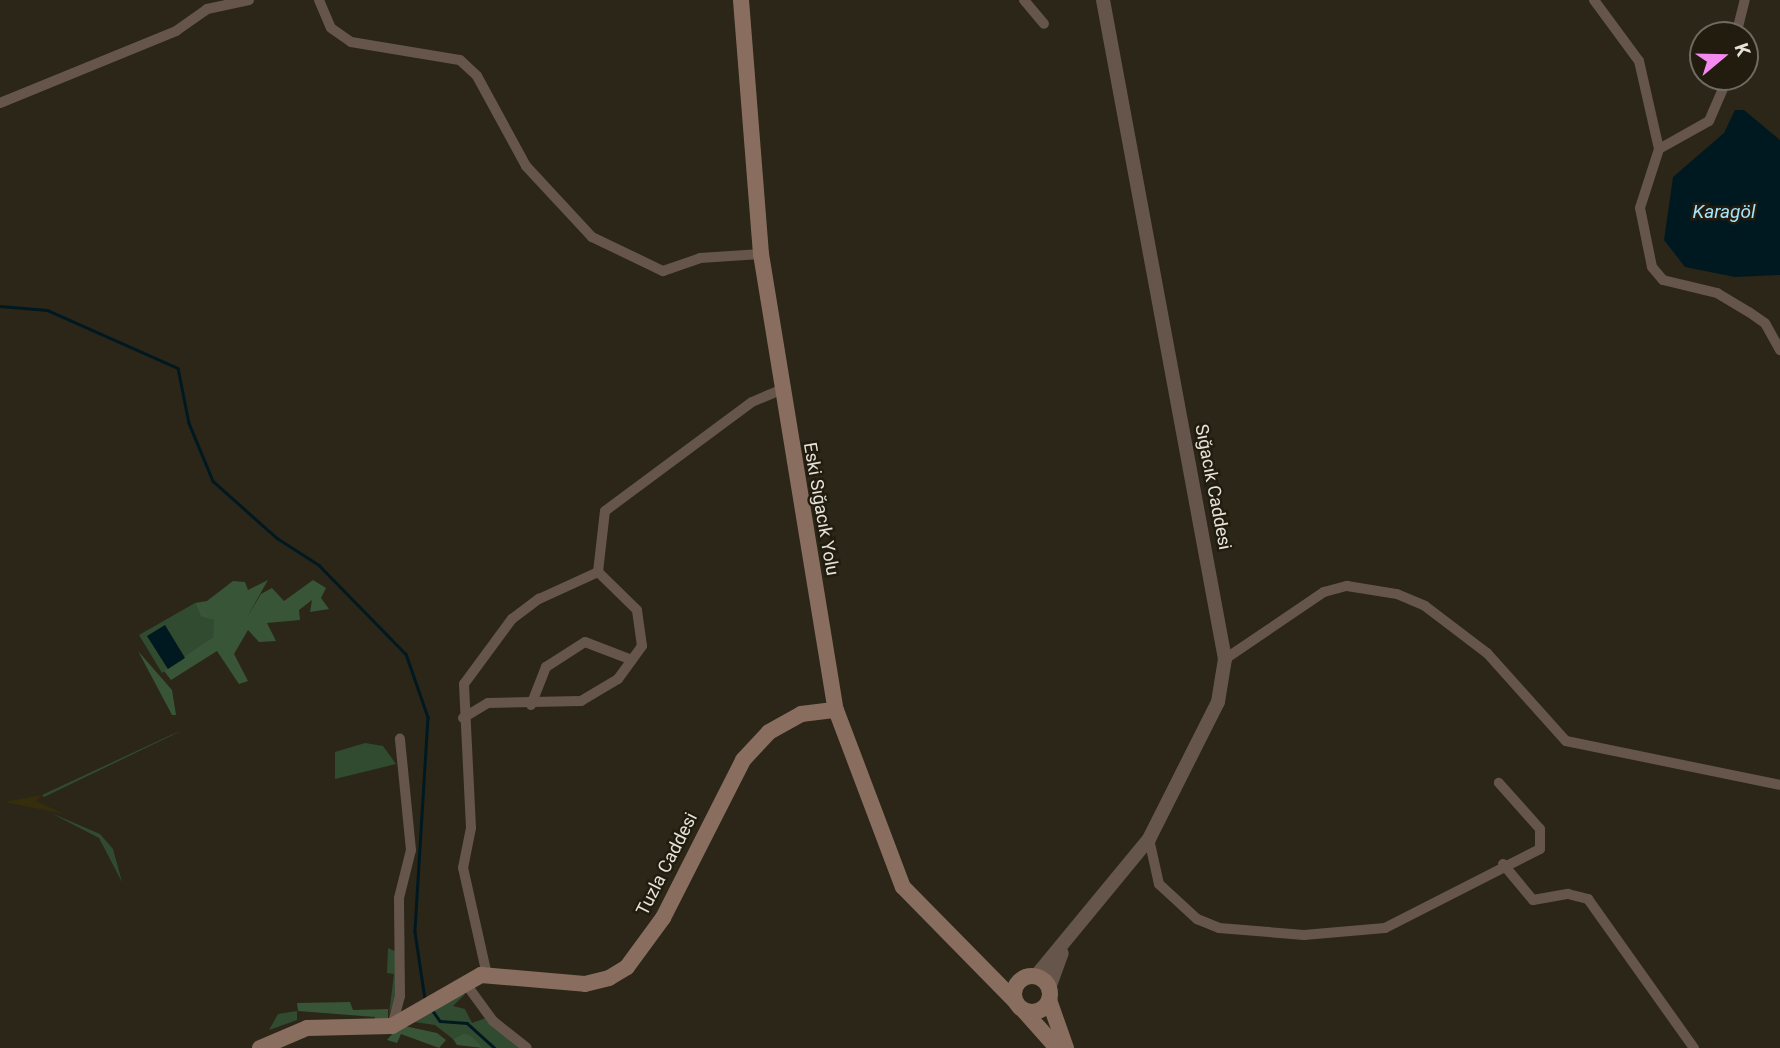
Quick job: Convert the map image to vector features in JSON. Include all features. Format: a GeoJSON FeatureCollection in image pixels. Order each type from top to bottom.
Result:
{"type":"FeatureCollection","features":[{"type":"Feature","properties":{"kind":"main road","name":"Eski Sığacık Yolu"},"geometry":{"type":"LineString","coordinates":[[741,0],[761,254],[780,390],[836,710],[903,887],[1057,1048]]}},
{"type":"Feature","properties":{"kind":"main road","name":"Tuzla Caddesi"},"geometry":{"type":"LineString","coordinates":[[399,1022],[459,987],[487,975],[585,984],[627,967],[663,918],[743,760],[769,732],[801,714],[836,710]]}},
{"type":"Feature","properties":{"kind":"main road"},"geometry":{"type":"LineString","coordinates":[[991,977],[1030,977],[1049,994],[1066,1048]]}},
{"type":"Feature","properties":{"kind":"main road"},"geometry":{"type":"LineString","coordinates":[[1030,977],[1014,991],[1020,1007],[1036,1012],[1049,994]]}},
{"type":"Feature","properties":{"kind":"main road"},"geometry":{"type":"LineString","coordinates":[[260,1048],[307,1028],[399,1022]]}},
{"type":"Feature","properties":{"kind":"street"},"geometry":{"type":"LineString","coordinates":[[0,103],[176,31],[207,9],[249,0]]}},
{"type":"Feature","properties":{"kind":"street"},"geometry":{"type":"LineString","coordinates":[[319,0],[331,27],[351,41],[460,60],[477,76],[526,166],[592,237],[663,271],[700,258],[761,254]]}},
{"type":"Feature","properties":{"kind":"street"},"geometry":{"type":"LineString","coordinates":[[1024,0],[1044,24]]}},
{"type":"Feature","properties":{"kind":"street","name":"Sığacık Caddesi"},"geometry":{"type":"LineString","coordinates":[[1068,943],[1149,839],[1218,702],[1225,659],[1103,0]]}},
{"type":"Feature","properties":{"kind":"street"},"geometry":{"type":"LineString","coordinates":[[1594,0],[1639,61],[1658,149],[1640,208],[1652,267],[1663,280],[1704,289],[1749,312],[1765,323],[1780,351]]}},
{"type":"Feature","properties":{"kind":"street"},"geometry":{"type":"LineString","coordinates":[[1740,21],[1745,0]]}},
{"type":"Feature","properties":{"kind":"street"},"geometry":{"type":"LineString","coordinates":[[1658,149],[1709,121],[1722,91]]}},
{"type":"Feature","properties":{"kind":"street"},"geometry":{"type":"LineString","coordinates":[[598,572],[606,511],[752,402],[780,390]]}},
{"type":"Feature","properties":{"kind":"street"},"geometry":{"type":"LineString","coordinates":[[463,718],[488,703],[531,705],[603,692],[642,646],[637,610],[598,572]]}},
{"type":"Feature","properties":{"kind":"street"},"geometry":{"type":"LineString","coordinates":[[487,975],[463,868],[471,828],[463,718],[464,684],[512,619],[540,598],[598,572]]}},
{"type":"Feature","properties":{"kind":"street"},"geometry":{"type":"LineString","coordinates":[[1225,659],[1324,592],[1347,586],[1397,594],[1425,606],[1487,653],[1566,741],[1780,785]]}},
{"type":"Feature","properties":{"kind":"street"},"geometry":{"type":"LineString","coordinates":[[531,705],[546,667],[576,646],[598,642],[632,660]]}},
{"type":"Feature","properties":{"kind":"street"},"geometry":{"type":"LineString","coordinates":[[399,1022],[399,898],[411,850],[400,739]]}},
{"type":"Feature","properties":{"kind":"street"},"geometry":{"type":"LineString","coordinates":[[1149,839],[1159,884],[1171,898],[1197,919],[1248,933],[1385,928],[1503,864],[1544,845],[1534,820],[1499,783]]}},
{"type":"Feature","properties":{"kind":"street"},"geometry":{"type":"LineString","coordinates":[[1503,864],[1532,900],[1568,894],[1588,898],[1694,1048]]}},
{"type":"Feature","properties":{"kind":"street"},"geometry":{"type":"LineString","coordinates":[[1030,977],[1068,943]]}},
{"type":"Feature","properties":{"kind":"street"},"geometry":{"type":"LineString","coordinates":[[1049,994],[1068,943]]}},
{"type":"Feature","properties":{"kind":"street"},"geometry":{"type":"LineString","coordinates":[[459,987],[493,1021],[527,1048]]}},
{"type":"Feature","properties":{"kind":"green space"},"geometry":{"type":"Polygon","coordinates":[[[268,580],[246,619],[261,594],[272,588],[284,601],[313,580],[326,588],[321,598],[329,609],[310,612],[312,600],[299,610],[300,620],[267,623],[276,641],[259,642],[248,630],[234,654],[248,681],[239,684],[217,651],[171,680],[164,671],[213,637],[214,620],[201,617],[195,603],[207,601],[233,581],[245,582],[248,590],[268,580]]]}},
{"type":"Feature","properties":{"kind":"green space"},"geometry":{"type":"Polygon","coordinates":[[[195,603],[201,617],[215,620],[213,637],[185,658],[165,626],[148,637],[168,669],[162,673],[139,635],[195,603]]]}},
{"type":"Feature","properties":{"kind":"green space"},"geometry":{"type":"Polygon","coordinates":[[[138,651],[172,690],[176,715],[172,715],[138,651]]]}},
{"type":"Feature","properties":{"kind":"green space"},"geometry":{"type":"Polygon","coordinates":[[[181,731],[44,797],[42,795],[171,735],[181,731]]]}},
{"type":"Feature","properties":{"kind":"green space"},"geometry":{"type":"Polygon","coordinates":[[[365,743],[383,746],[396,764],[335,779],[335,752],[365,743]]]}},
{"type":"Feature","properties":{"kind":"green space"},"geometry":{"type":"Polygon","coordinates":[[[51,813],[100,834],[113,849],[122,882],[99,838],[51,813]]]}},
{"type":"Feature","properties":{"kind":"green space"},"geometry":{"type":"Polygon","coordinates":[[[388,948],[397,952],[397,994],[389,1014],[394,974],[387,973],[388,948]]]}},
{"type":"Feature","properties":{"kind":"green space"},"geometry":{"type":"Polygon","coordinates":[[[453,993],[465,994],[453,1006],[465,1009],[472,1023],[486,1018],[519,1048],[483,1048],[464,1033],[453,1039],[435,1025],[407,1021],[453,993]]]}},
{"type":"Feature","properties":{"kind":"green space"},"geometry":{"type":"Polygon","coordinates":[[[350,1002],[353,1010],[388,1009],[388,1020],[374,1027],[375,1017],[298,1011],[297,1003],[350,1002]]]}},
{"type":"Feature","properties":{"kind":"green space"},"geometry":{"type":"Polygon","coordinates":[[[297,1011],[297,1020],[269,1030],[278,1014],[297,1011]]]}},
{"type":"Feature","properties":{"kind":"green space"},"geometry":{"type":"Polygon","coordinates":[[[400,1025],[437,1033],[446,1040],[439,1048],[401,1034],[397,1043],[387,1040],[400,1025]]]}},
{"type":"Feature","properties":{"kind":"green space"},"geometry":{"type":"Polygon","coordinates":[[[464,1033],[483,1048],[457,1045],[453,1039],[464,1033]]]}},
{"type":"Feature","properties":{"kind":"sand"},"geometry":{"type":"Polygon","coordinates":[[[42,795],[36,801],[64,814],[4,802],[42,795]]]}},
{"type":"Feature","properties":{"kind":"water","name":"Karagöl"},"geometry":{"type":"Polygon","coordinates":[[[1735,110],[1744,110],[1780,140],[1780,275],[1735,277],[1685,267],[1664,240],[1673,177],[1724,133],[1735,110]]]}},
{"type":"Feature","properties":{"kind":"water"},"geometry":{"type":"Polygon","coordinates":[[[165,625],[185,658],[168,669],[147,636],[165,625]]]}},
{"type":"Feature","properties":{"kind":"waterway"},"geometry":{"type":"LineString","coordinates":[[0,306],[47,310],[178,368],[189,423],[213,481],[277,538],[319,565],[406,654],[428,717],[415,932],[425,999]]}},
{"type":"Feature","properties":{"kind":"waterway"},"geometry":{"type":"LineString","coordinates":[[433,1011],[440,1021],[467,1023],[495,1048]]}}]}
